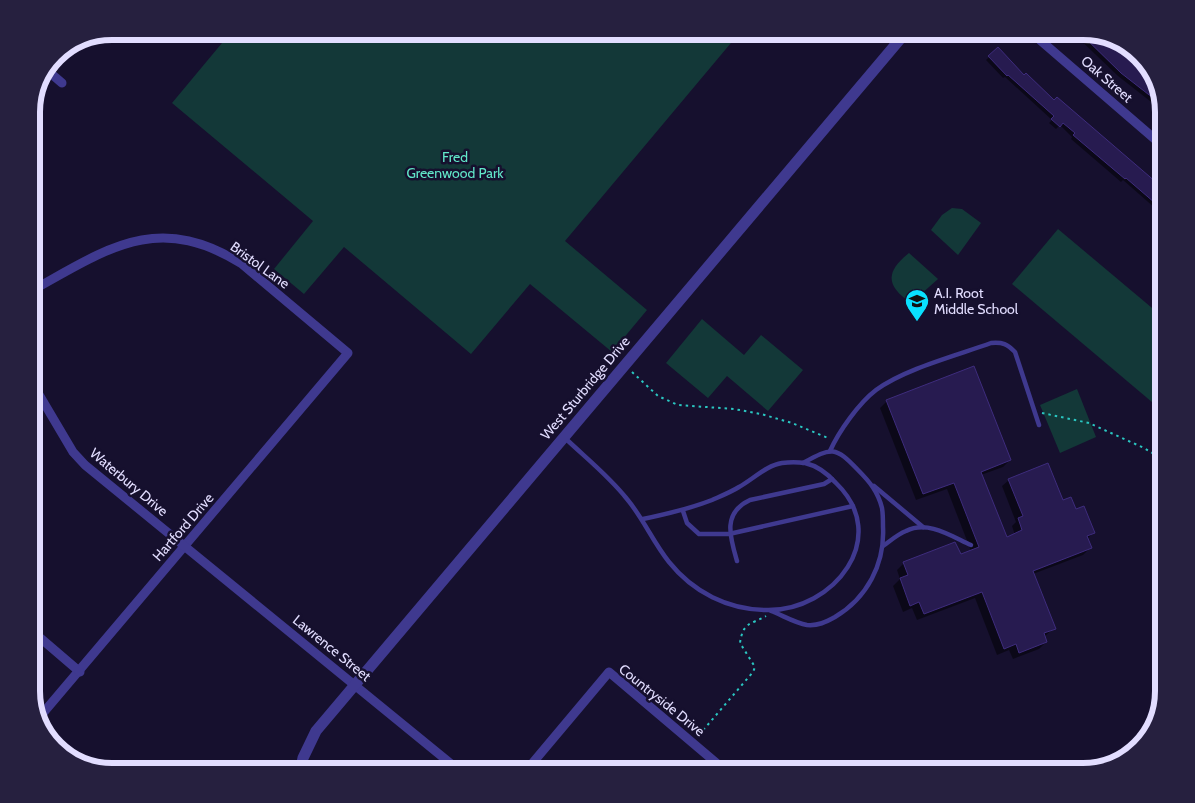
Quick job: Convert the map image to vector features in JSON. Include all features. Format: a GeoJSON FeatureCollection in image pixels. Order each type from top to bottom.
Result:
{"type":"FeatureCollection","features":[{"type":"Feature","properties":{"kind":"street","name":"West Sturbridge Drive"},"geometry":{"type":"LineString","coordinates":[[302,763],[316,731],[899,40]]}},
{"type":"Feature","properties":{"kind":"street","name":"Oak Street"},"geometry":{"type":"LineString","coordinates":[[1040,40],[1155,139]]}},
{"type":"Feature","properties":{"kind":"street"},"geometry":{"type":"LineString","coordinates":[[51,74],[62,83]]}},
{"type":"Feature","properties":{"kind":"street","name":"Bristol Lane"},"geometry":{"type":"LineString","coordinates":[[40,286],[100,253],[117,246],[153,238],[191,241],[226,254],[242,264],[348,353]]}},
{"type":"Feature","properties":{"kind":"street","name":"Hartford Drive"},"geometry":{"type":"LineString","coordinates":[[44,713],[348,353]]}},
{"type":"Feature","properties":{"kind":"street","name":"Waterbury Drive"},"geometry":{"type":"LineString","coordinates":[[40,396],[73,452],[85,465],[185,545]]}},
{"type":"Feature","properties":{"kind":"street","name":"Lawrence Street"},"geometry":{"type":"LineString","coordinates":[[185,545],[450,763]]}},
{"type":"Feature","properties":{"kind":"street"},"geometry":{"type":"LineString","coordinates":[[40,638],[80,672]]}},
{"type":"Feature","properties":{"kind":"street","name":"Countryside Drive"},"geometry":{"type":"LineString","coordinates":[[533,763],[609,672],[716,763]]}},
{"type":"Feature","properties":{"kind":"lane"},"geometry":{"type":"LineString","coordinates":[[830,451],[835,439],[859,407],[876,390],[907,373],[991,343],[1002,342],[1015,352],[1039,425]]}},
{"type":"Feature","properties":{"kind":"lane"},"geometry":{"type":"LineString","coordinates":[[564,437],[606,476],[643,519],[669,562],[690,584],[728,604],[749,610],[772,611],[802,604],[822,594],[838,582],[854,556],[858,534],[857,514],[848,494],[817,467],[803,463],[781,463],[739,487],[683,511],[643,519]]}},
{"type":"Feature","properties":{"kind":"lane"},"geometry":{"type":"LineString","coordinates":[[803,463],[825,451],[835,451],[846,457],[873,486],[923,526]]}},
{"type":"Feature","properties":{"kind":"lane"},"geometry":{"type":"LineString","coordinates":[[736,561],[729,534],[733,515],[740,505],[750,500],[824,484],[832,479]]}},
{"type":"Feature","properties":{"kind":"lane"},"geometry":{"type":"LineString","coordinates":[[772,611],[806,625],[823,624],[846,610],[865,591],[878,565],[884,541],[882,509],[873,486]]}},
{"type":"Feature","properties":{"kind":"lane"},"geometry":{"type":"LineString","coordinates":[[683,511],[687,523],[699,534],[729,534],[854,506]]}},
{"type":"Feature","properties":{"kind":"lane"},"geometry":{"type":"LineString","coordinates":[[882,546],[906,530],[923,526],[941,530],[970,545]]}},
{"type":"Feature","properties":{"kind":"path"},"geometry":{"type":"LineString","coordinates":[[624,366],[658,396],[678,405],[734,409],[762,414],[792,423],[821,436],[835,439]]}},
{"type":"Feature","properties":{"kind":"path"},"geometry":{"type":"LineString","coordinates":[[1034,412],[1089,423],[1155,455]]}},
{"type":"Feature","properties":{"kind":"path"},"geometry":{"type":"LineString","coordinates":[[693,743],[755,667],[740,643],[741,634],[747,625],[772,611]]}},
{"type":"Feature","properties":{"kind":"green space","name":"Fred Greenwood Park"},"geometry":{"type":"Polygon","coordinates":[[[224,40],[733,40],[565,241],[647,310],[612,352],[530,284],[471,354],[344,247],[304,294],[274,269],[313,221],[172,103],[224,40]]]}},
{"type":"Feature","properties":{"kind":"green space"},"geometry":{"type":"Polygon","coordinates":[[[952,208],[962,209],[981,223],[958,255],[931,230],[942,215],[952,208]]]}},
{"type":"Feature","properties":{"kind":"green space"},"geometry":{"type":"Polygon","coordinates":[[[1058,229],[1155,310],[1155,405],[1012,284],[1058,229]]]}},
{"type":"Feature","properties":{"kind":"green space"},"geometry":{"type":"Polygon","coordinates":[[[909,253],[938,279],[911,303],[897,291],[892,279],[892,273],[896,266],[909,253]]]}},
{"type":"Feature","properties":{"kind":"green space"},"geometry":{"type":"Polygon","coordinates":[[[702,319],[744,355],[761,335],[803,370],[768,411],[727,376],[708,398],[666,363],[702,319]]]}},
{"type":"Feature","properties":{"kind":"green space"},"geometry":{"type":"Polygon","coordinates":[[[1077,389],[1096,437],[1060,453],[1040,405],[1077,389]]]}},
{"type":"Feature","properties":{"kind":"building"},"geometry":{"type":"Polygon","coordinates":[[[1088,41],[1101,42],[1115,47],[1130,58],[1148,80],[1154,99],[1121,73],[1088,41]]]}},
{"type":"Feature","properties":{"kind":"building"},"geometry":{"type":"Polygon","coordinates":[[[998,47],[1024,75],[1026,73],[1054,100],[1057,97],[1155,181],[1155,203],[1073,135],[1075,133],[1063,123],[1060,127],[1051,119],[1054,116],[1007,76],[988,56],[998,47]]]}},
{"type":"Feature","properties":{"kind":"building"},"geometry":{"type":"Polygon","coordinates":[[[974,366],[1011,460],[981,472],[1007,537],[1022,530],[1018,518],[1023,516],[1008,479],[1048,463],[1063,500],[1071,497],[1076,509],[1084,506],[1095,533],[1087,536],[1092,548],[1033,571],[1056,629],[1044,633],[1047,642],[1019,653],[1016,644],[1004,649],[982,592],[924,614],[919,602],[910,606],[900,578],[908,575],[903,562],[955,542],[961,554],[979,547],[954,483],[923,494],[886,400],[974,366]]]}},
{"type":"Feature","properties":{"kind":"place","name":"A.I. Root Middle School"},"geometry":{"type":"Point","coordinates":[917,322]}}]}
